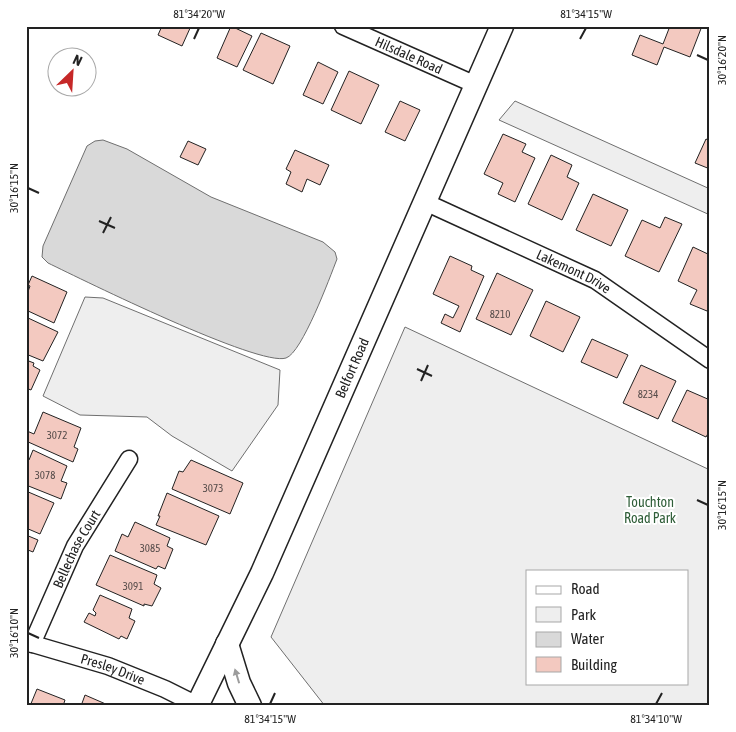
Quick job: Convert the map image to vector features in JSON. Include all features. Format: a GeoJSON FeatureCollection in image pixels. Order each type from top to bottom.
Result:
{"type":"FeatureCollection","features":[{"type":"Feature","properties":{"kind":"street","name":"Hilsdale Road"},"geometry":{"type":"LineString","coordinates":[[342,26],[476,85]]}},
{"type":"Feature","properties":{"kind":"street","name":"Belfort Road"},"geometry":{"type":"LineString","coordinates":[[198,706],[262,573],[502,26]]}},
{"type":"Feature","properties":{"kind":"street","name":"Lakemont Drive"},"geometry":{"type":"LineString","coordinates":[[425,202],[595,280],[710,360]]}},
{"type":"Feature","properties":{"kind":"street","name":"Bellechase Court"},"geometry":{"type":"LineString","coordinates":[[29,643],[75,546],[129,459]]}},
{"type":"Feature","properties":{"kind":"street","name":"Presley Drive"},"geometry":{"type":"LineString","coordinates":[[29,643],[108,666],[165,689],[198,706]]}},
{"type":"Feature","properties":{"kind":"street"},"geometry":{"type":"LineString","coordinates":[[228,644],[239,683],[250,706]]}},
{"type":"Feature","properties":{"kind":"green space"},"geometry":{"type":"Polygon","coordinates":[[[515,101],[710,189],[710,215],[499,120],[515,101]]]}},
{"type":"Feature","properties":{"kind":"green space"},"geometry":{"type":"Polygon","coordinates":[[[85,297],[103,298],[280,370],[278,405],[232,471],[172,436],[147,417],[80,415],[43,396],[85,297]]]}},
{"type":"Feature","properties":{"kind":"green space","name":"Touchton Road Park"},"geometry":{"type":"Polygon","coordinates":[[[405,327],[710,470],[710,706],[325,706],[271,637],[405,327]]]}},
{"type":"Feature","properties":{"kind":"water"},"geometry":{"type":"Polygon","coordinates":[[[103,140],[127,149],[211,197],[323,242],[335,252],[337,259],[322,297],[300,343],[292,353],[286,358],[269,357],[208,336],[96,286],[48,263],[42,257],[43,246],[87,146],[95,141],[103,140]]]}},
{"type":"Feature","properties":{"kind":"building"},"geometry":{"type":"Polygon","coordinates":[[[162,26],[191,26],[182,46],[158,35],[162,26]]]}},
{"type":"Feature","properties":{"kind":"building"},"geometry":{"type":"Polygon","coordinates":[[[231,26],[252,36],[237,67],[217,58],[231,26]]]}},
{"type":"Feature","properties":{"kind":"building"},"geometry":{"type":"Polygon","coordinates":[[[670,26],[702,26],[690,57],[664,47],[657,65],[632,55],[640,35],[663,44],[670,26]]]}},
{"type":"Feature","properties":{"kind":"building"},"geometry":{"type":"Polygon","coordinates":[[[261,33],[290,46],[273,84],[243,70],[261,33]]]}},
{"type":"Feature","properties":{"kind":"building"},"geometry":{"type":"Polygon","coordinates":[[[318,62],[338,72],[323,104],[303,95],[318,62]]]}},
{"type":"Feature","properties":{"kind":"building"},"geometry":{"type":"Polygon","coordinates":[[[349,71],[379,85],[361,124],[331,110],[349,71]]]}},
{"type":"Feature","properties":{"kind":"building"},"geometry":{"type":"Polygon","coordinates":[[[400,101],[420,110],[405,141],[385,132],[400,101]]]}},
{"type":"Feature","properties":{"kind":"building"},"geometry":{"type":"Polygon","coordinates":[[[503,134],[526,144],[522,152],[535,158],[515,202],[498,194],[503,183],[484,174],[503,134]]]}},
{"type":"Feature","properties":{"kind":"building"},"geometry":{"type":"Polygon","coordinates":[[[706,139],[710,141],[710,169],[695,163],[706,139]]]}},
{"type":"Feature","properties":{"kind":"building"},"geometry":{"type":"Polygon","coordinates":[[[188,141],[206,149],[198,165],[180,157],[188,141]]]}},
{"type":"Feature","properties":{"kind":"building"},"geometry":{"type":"Polygon","coordinates":[[[295,150],[329,165],[320,185],[307,179],[302,192],[286,184],[291,172],[286,169],[295,150]]]}},
{"type":"Feature","properties":{"kind":"building"},"geometry":{"type":"Polygon","coordinates":[[[551,155],[572,165],[567,177],[579,183],[562,220],[528,204],[551,155]]]}},
{"type":"Feature","properties":{"kind":"building"},"geometry":{"type":"Polygon","coordinates":[[[593,194],[628,210],[611,246],[576,230],[593,194]]]}},
{"type":"Feature","properties":{"kind":"building"},"geometry":{"type":"Polygon","coordinates":[[[665,217],[682,224],[659,272],[625,256],[642,220],[660,228],[665,217]]]}},
{"type":"Feature","properties":{"kind":"building"},"geometry":{"type":"Polygon","coordinates":[[[693,247],[710,255],[710,305],[707,311],[690,304],[697,290],[678,281],[693,247]]]}},
{"type":"Feature","properties":{"kind":"building"},"geometry":{"type":"Polygon","coordinates":[[[450,256],[472,266],[471,270],[484,276],[460,332],[441,323],[445,314],[453,318],[459,306],[433,294],[450,256]]]}},
{"type":"Feature","properties":{"kind":"building"},"geometry":{"type":"Polygon","coordinates":[[[497,273],[533,290],[511,335],[476,319],[497,273]]]}},
{"type":"Feature","properties":{"kind":"building"},"geometry":{"type":"Polygon","coordinates":[[[32,276],[67,292],[54,323],[26,310],[26,297],[30,286],[28,285],[32,276]]]}},
{"type":"Feature","properties":{"kind":"building"},"geometry":{"type":"Polygon","coordinates":[[[546,301],[580,317],[563,352],[530,336],[546,301]]]}},
{"type":"Feature","properties":{"kind":"building"},"geometry":{"type":"Polygon","coordinates":[[[26,317],[58,332],[43,361],[26,354],[26,317]]]}},
{"type":"Feature","properties":{"kind":"building"},"geometry":{"type":"Polygon","coordinates":[[[592,339],[628,355],[617,378],[581,362],[592,339]]]}},
{"type":"Feature","properties":{"kind":"building"},"geometry":{"type":"Polygon","coordinates":[[[26,360],[34,363],[33,366],[40,370],[31,390],[26,388],[26,360]]]}},
{"type":"Feature","properties":{"kind":"building"},"geometry":{"type":"Polygon","coordinates":[[[641,365],[676,381],[658,419],[623,403],[641,365]]]}},
{"type":"Feature","properties":{"kind":"building"},"geometry":{"type":"Polygon","coordinates":[[[687,390],[710,400],[710,430],[706,437],[672,421],[687,390]]]}},
{"type":"Feature","properties":{"kind":"building"},"geometry":{"type":"Polygon","coordinates":[[[43,412],[81,428],[74,447],[78,449],[73,462],[26,441],[27,431],[34,434],[43,412]]]}},
{"type":"Feature","properties":{"kind":"building"},"geometry":{"type":"Polygon","coordinates":[[[33,450],[67,466],[61,481],[67,483],[61,499],[26,485],[26,458],[29,460],[33,450]]]}},
{"type":"Feature","properties":{"kind":"building"},"geometry":{"type":"Polygon","coordinates":[[[191,460],[243,483],[230,514],[172,489],[179,471],[183,472],[191,460]]]}},
{"type":"Feature","properties":{"kind":"building"},"geometry":{"type":"Polygon","coordinates":[[[26,491],[54,503],[40,534],[26,528],[26,491]]]}},
{"type":"Feature","properties":{"kind":"building"},"geometry":{"type":"Polygon","coordinates":[[[167,493],[219,516],[206,545],[156,525],[167,493]]]}},
{"type":"Feature","properties":{"kind":"building"},"geometry":{"type":"Polygon","coordinates":[[[135,522],[170,538],[167,546],[173,549],[165,569],[158,566],[156,569],[115,551],[122,534],[128,537],[135,522]]]}},
{"type":"Feature","properties":{"kind":"building"},"geometry":{"type":"Polygon","coordinates":[[[26,535],[38,540],[33,552],[28,550],[26,553],[26,535]]]}},
{"type":"Feature","properties":{"kind":"building"},"geometry":{"type":"Polygon","coordinates":[[[110,555],[157,575],[154,584],[161,588],[152,606],[144,604],[144,606],[96,585],[110,555]]]}},
{"type":"Feature","properties":{"kind":"building"},"geometry":{"type":"Polygon","coordinates":[[[100,595],[132,609],[129,618],[135,621],[127,639],[121,636],[119,639],[84,622],[89,613],[95,616],[96,613],[93,610],[100,595]]]}},
{"type":"Feature","properties":{"kind":"building"},"geometry":{"type":"Polygon","coordinates":[[[37,689],[65,700],[63,706],[30,706],[37,689]]]}},
{"type":"Feature","properties":{"kind":"building"},"geometry":{"type":"Polygon","coordinates":[[[85,695],[108,705],[108,706],[81,706],[85,695]]]}}]}
